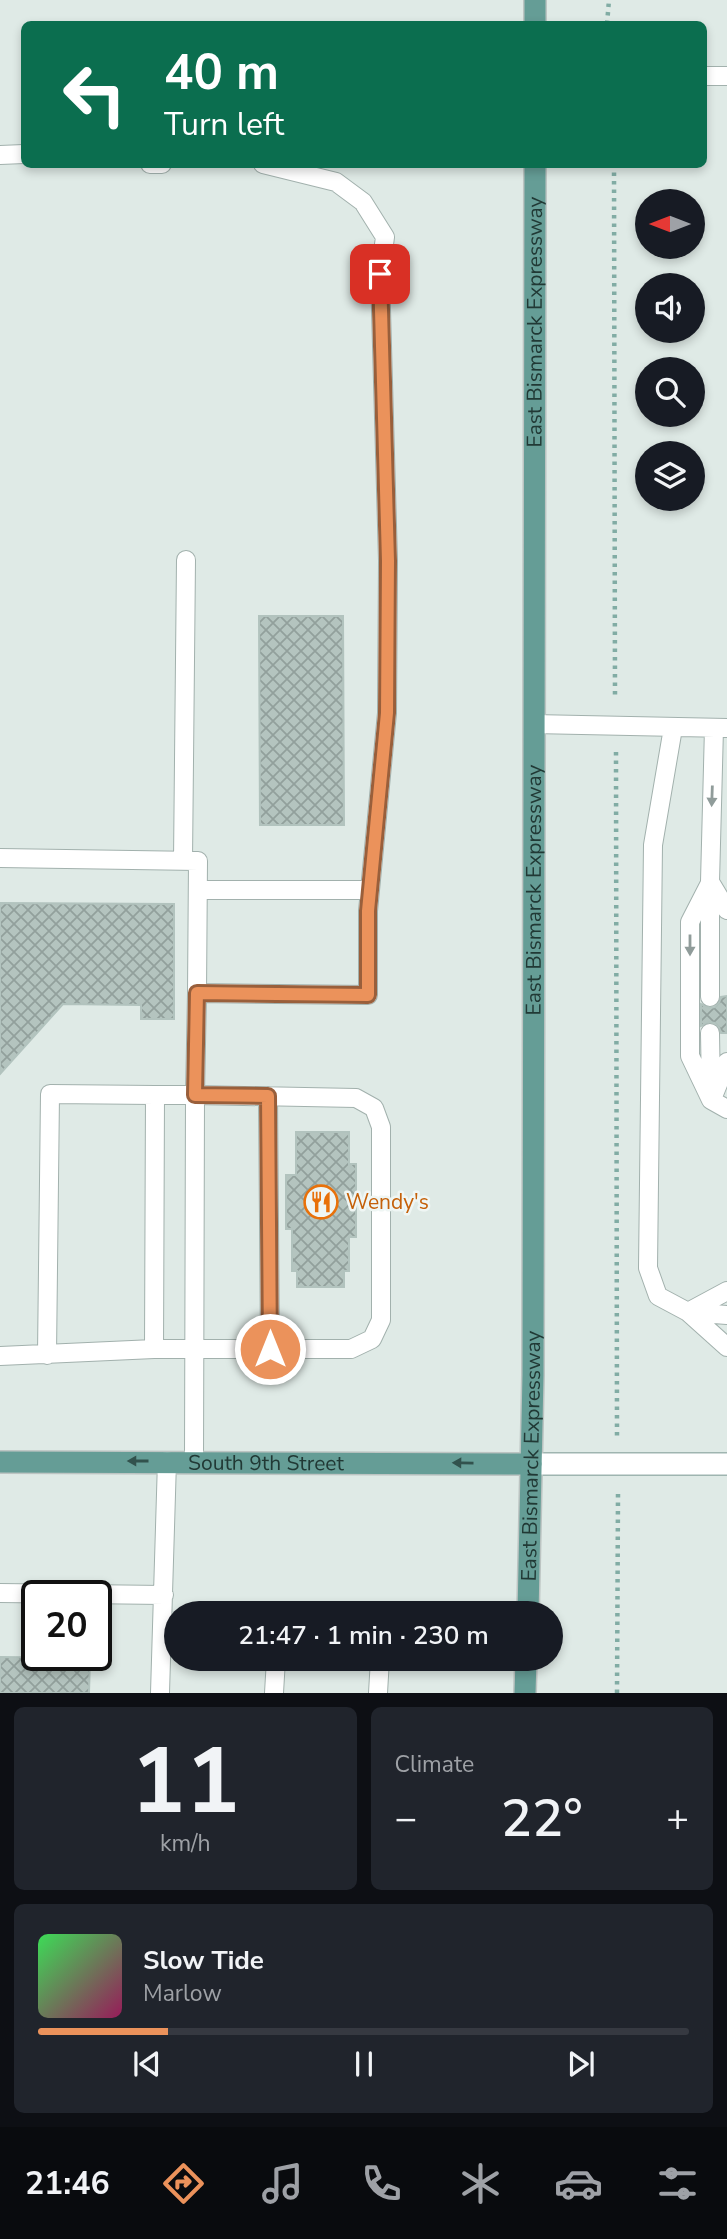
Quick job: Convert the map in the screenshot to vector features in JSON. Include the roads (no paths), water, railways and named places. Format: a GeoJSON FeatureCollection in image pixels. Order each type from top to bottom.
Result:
{"type":"FeatureCollection","features":[{"type":"Feature","properties":{"kind":"main road"},"geometry":{"type":"LineString","coordinates":[[535,0],[535,21]]}},
{"type":"Feature","properties":{"kind":"main road","name":"East Bismarck Expressway"},"geometry":{"type":"LineString","coordinates":[[528,1601],[535,168]]}},
{"type":"Feature","properties":{"kind":"main road","name":"South 9th Street"},"geometry":{"type":"LineString","coordinates":[[0,1462],[531,1464]]}},
{"type":"Feature","properties":{"kind":"main road"},"geometry":{"type":"LineString","coordinates":[[531,1464],[727,1464]]}},
{"type":"Feature","properties":{"kind":"main road"},"geometry":{"type":"LineString","coordinates":[[525,1693],[526,1671]]}},
{"type":"Feature","properties":{"kind":"lane"},"geometry":{"type":"LineString","coordinates":[[707,76],[727,76]]}},
{"type":"Feature","properties":{"kind":"lane"},"geometry":{"type":"LineString","coordinates":[[0,155],[21,154]]}},
{"type":"Feature","properties":{"kind":"lane"},"geometry":{"type":"LineString","coordinates":[[197,993],[368,995],[370,890],[387,713],[388,561],[380,274],[384,237],[363,202],[336,182],[279,168]]}},
{"type":"Feature","properties":{"kind":"lane"},"geometry":{"type":"LineString","coordinates":[[183,861],[186,560]]}},
{"type":"Feature","properties":{"kind":"lane"},"geometry":{"type":"LineString","coordinates":[[533,724],[720,728],[710,882],[710,997]]}},
{"type":"Feature","properties":{"kind":"lane"},"geometry":{"type":"LineString","coordinates":[[673,728],[653,845],[648,1268],[658,1296],[688,1312],[727,1347]]}},
{"type":"Feature","properties":{"kind":"lane"},"geometry":{"type":"LineString","coordinates":[[0,858],[198,861],[194,1461]]}},
{"type":"Feature","properties":{"kind":"lane"},"geometry":{"type":"LineString","coordinates":[[710,882],[727,910]]}},
{"type":"Feature","properties":{"kind":"lane"},"geometry":{"type":"LineString","coordinates":[[710,882],[690,922],[690,1056],[719,1105]]}},
{"type":"Feature","properties":{"kind":"lane"},"geometry":{"type":"LineString","coordinates":[[198,890],[370,890]]}},
{"type":"Feature","properties":{"kind":"lane"},"geometry":{"type":"LineString","coordinates":[[710,1033],[719,1105]]}},
{"type":"Feature","properties":{"kind":"lane"},"geometry":{"type":"LineString","coordinates":[[719,1105],[727,1062]]}},
{"type":"Feature","properties":{"kind":"lane"},"geometry":{"type":"LineString","coordinates":[[0,1356],[47,1355],[153,1349],[351,1349],[372,1339],[381,1320],[381,1127],[374,1108],[356,1098],[50,1094],[47,1355]]}},
{"type":"Feature","properties":{"kind":"lane"},"geometry":{"type":"LineString","coordinates":[[153,1349],[155,1095]]}},
{"type":"Feature","properties":{"kind":"lane"},"geometry":{"type":"LineString","coordinates":[[268,1096],[270,1349]]}},
{"type":"Feature","properties":{"kind":"lane"},"geometry":{"type":"LineString","coordinates":[[688,1312],[727,1291]]}},
{"type":"Feature","properties":{"kind":"lane"},"geometry":{"type":"LineString","coordinates":[[688,1312],[727,1315]]}},
{"type":"Feature","properties":{"kind":"lane"},"geometry":{"type":"LineString","coordinates":[[165,1601],[167,1461]]}},
{"type":"Feature","properties":{"kind":"lane"},"geometry":{"type":"LineString","coordinates":[[0,1593],[164,1595]]}},
{"type":"Feature","properties":{"kind":"lane"},"geometry":{"type":"LineString","coordinates":[[160,1693],[164,1671]]}},
{"type":"Feature","properties":{"kind":"lane"},"geometry":{"type":"LineString","coordinates":[[274,1693],[275,1671]]}},
{"type":"Feature","properties":{"kind":"lane"},"geometry":{"type":"LineString","coordinates":[[378,1693],[379,1671]]}},
{"type":"Feature","properties":{"kind":"place","name":"Wendy's"},"geometry":{"type":"Point","coordinates":[321,1202]}}]}
